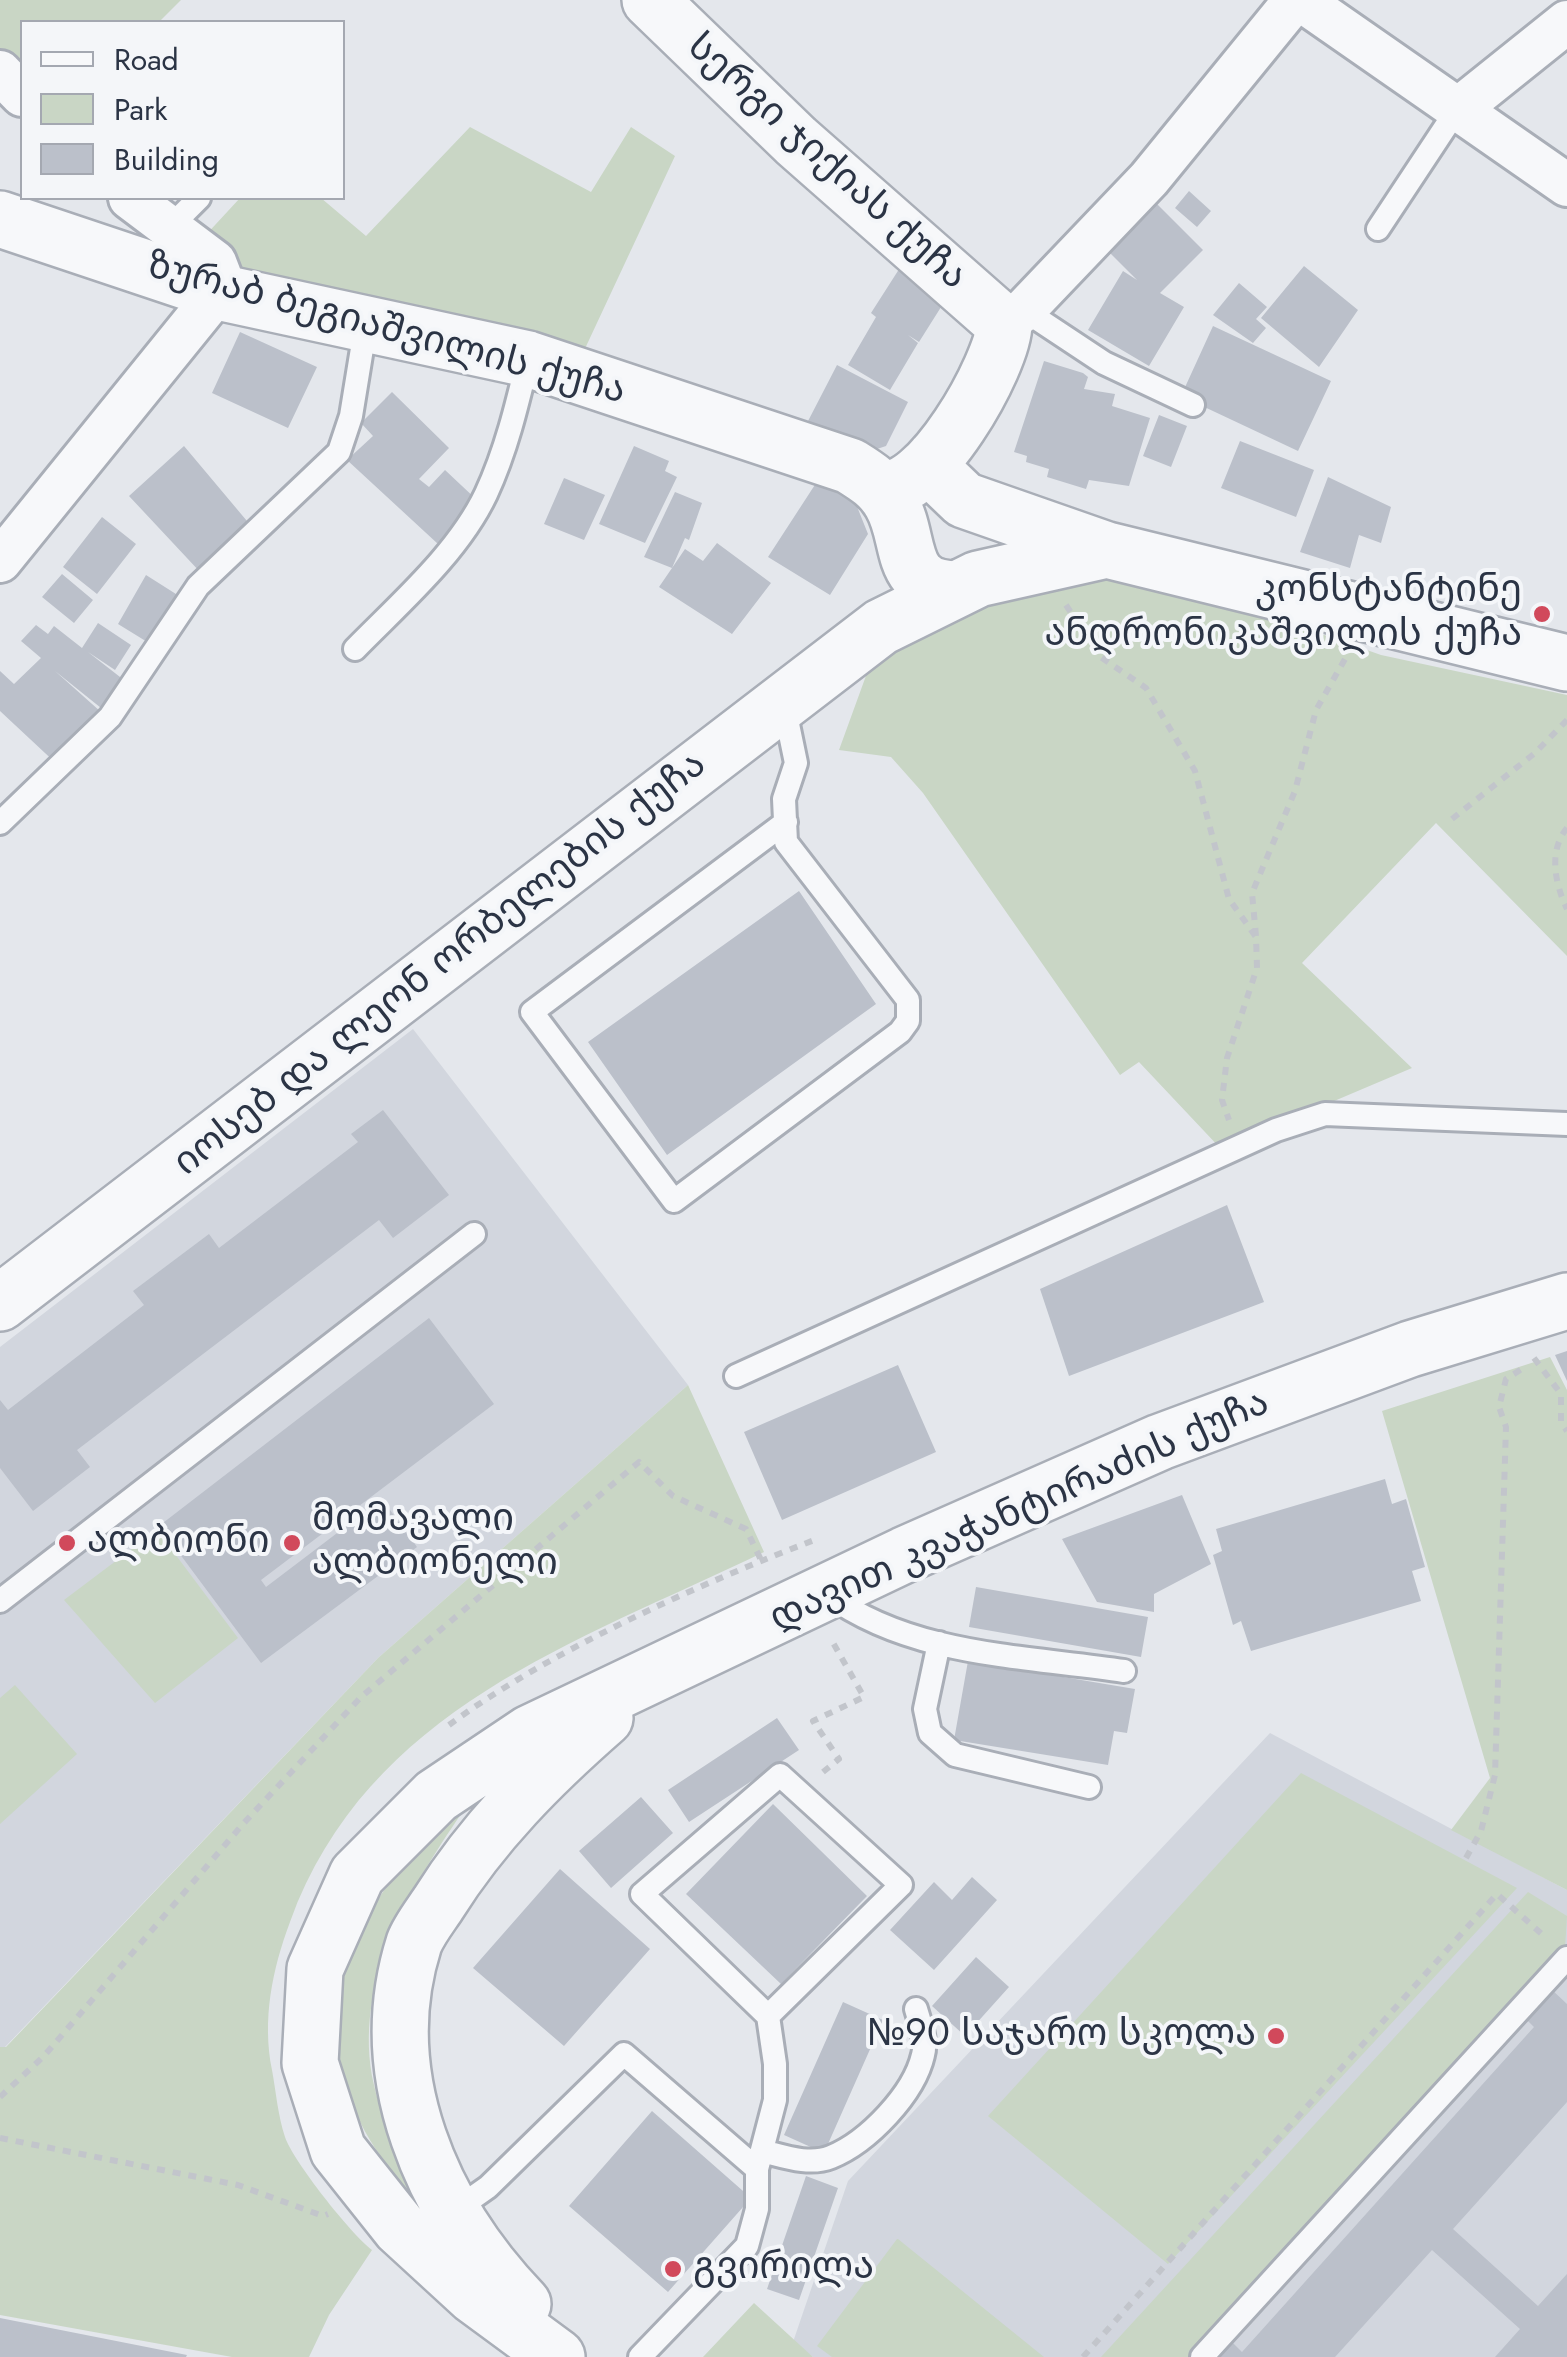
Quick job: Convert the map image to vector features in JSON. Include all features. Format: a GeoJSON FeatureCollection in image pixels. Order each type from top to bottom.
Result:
{"type":"FeatureCollection","features":[{"type":"Feature","properties":{"kind":"street","name":"სერგი ჯიქიას ქუჩა"},"geometry":{"type":"LineString","coordinates":[[650,0],[796,141],[1014,317]]}},
{"type":"Feature","properties":{"kind":"street"},"geometry":{"type":"LineString","coordinates":[[957,487],[1014,317],[1149,179],[1298,0],[1567,185]]}},
{"type":"Feature","properties":{"kind":"street"},"geometry":{"type":"LineString","coordinates":[[1456,111],[1567,22]]}},
{"type":"Feature","properties":{"kind":"street"},"geometry":{"type":"LineString","coordinates":[[0,72],[20,93]]}},
{"type":"Feature","properties":{"kind":"street"},"geometry":{"type":"LineString","coordinates":[[0,561],[218,292],[220,275],[215,262],[185,212],[138,200]]}},
{"type":"Feature","properties":{"kind":"street","name":"ზურაბ ბეგიაშვილის ქუჩა"},"geometry":{"type":"LineString","coordinates":[[0,219],[218,292],[528,359],[850,466],[901,527]]}},
{"type":"Feature","properties":{"kind":"street"},"geometry":{"type":"LineString","coordinates":[[881,626],[898,596],[899,490],[913,482],[957,487],[1108,550],[1567,664]]}},
{"type":"Feature","properties":{"kind":"street"},"geometry":{"type":"LineString","coordinates":[[901,527],[920,578],[931,585],[967,584],[988,568],[996,540],[992,525],[957,487]]}},
{"type":"Feature","properties":{"kind":"street","name":"იოსებ და ლეონ ორბელების ქუჩა"},"geometry":{"type":"LineString","coordinates":[[0,1303],[881,626],[967,584],[1108,550]]}},
{"type":"Feature","properties":{"kind":"street","name":"დავით კვაჭანტირაძის ქუჩა"},"geometry":{"type":"LineString","coordinates":[[558,2357],[472,2295],[400,2228],[338,2150],[310,2064],[315,1968],[357,1875],[436,1796],[530,1733],[649,1678],[836,1601],[1160,1442],[1410,1349],[1567,1302]]}},
{"type":"Feature","properties":{"kind":"street","name":"დავით კვაჭანტირაძის ქუჩა"},"geometry":{"type":"LineString","coordinates":[[573,2357],[509,2290],[451,2213],[412,2128],[400,2030],[415,1941],[469,1854],[551,1765],[649,1678]]}},
{"type":"Feature","properties":{"kind":"lane"},"geometry":{"type":"LineString","coordinates":[[1378,229],[1456,111]]}},
{"type":"Feature","properties":{"kind":"lane"},"geometry":{"type":"LineString","coordinates":[[1014,317],[1193,405]]}},
{"type":"Feature","properties":{"kind":"lane"},"geometry":{"type":"LineString","coordinates":[[0,822],[110,717],[198,586],[340,452],[366,324]]}},
{"type":"Feature","properties":{"kind":"lane"},"geometry":{"type":"LineString","coordinates":[[355,650],[414,588],[485,496],[512,425],[528,359]]}},
{"type":"Feature","properties":{"kind":"lane"},"geometry":{"type":"LineString","coordinates":[[782,702],[796,763],[784,799],[786,822],[786,842],[908,1000],[908,1022],[900,1032],[674,1201],[532,1012],[786,822]]}},
{"type":"Feature","properties":{"kind":"lane"},"geometry":{"type":"LineString","coordinates":[[736,1376],[1239,1147],[1326,1114],[1567,1124]]}},
{"type":"Feature","properties":{"kind":"lane"},"geometry":{"type":"LineString","coordinates":[[0,1600],[474,1234]]}},
{"type":"Feature","properties":{"kind":"lane"},"geometry":{"type":"LineString","coordinates":[[836,1601],[917,1640],[1124,1671]]}},
{"type":"Feature","properties":{"kind":"lane"},"geometry":{"type":"LineString","coordinates":[[940,1644],[925,1709],[930,1733],[955,1755],[1090,1787]]}},
{"type":"Feature","properties":{"kind":"lane"},"geometry":{"type":"LineString","coordinates":[[640,2357],[747,2246],[757,2209],[759,2160],[775,2100],[768,2016],[642,1894],[780,1775],[900,1884],[768,2016]]}},
{"type":"Feature","properties":{"kind":"lane"},"geometry":{"type":"LineString","coordinates":[[1202,2357],[1566,1957]]}},
{"type":"Feature","properties":{"kind":"lane"},"geometry":{"type":"LineString","coordinates":[[451,2213],[488,2187],[624,2054],[759,2160],[830,2158],[880,2122],[910,2086],[925,2052],[916,2009]]}},
{"type":"Feature","properties":{"kind":"path"},"geometry":{"type":"LineString","coordinates":[[1050,562],[1068,612],[1099,656],[1146,688],[1195,771],[1228,899],[1256,938]]}},
{"type":"Feature","properties":{"kind":"path"},"geometry":{"type":"LineString","coordinates":[[1239,1147],[1222,1100],[1227,1058],[1257,968],[1252,893],[1296,791],[1316,710],[1370,614]]}},
{"type":"Feature","properties":{"kind":"path"},"geometry":{"type":"LineString","coordinates":[[1452,819],[1535,753],[1567,720]]}},
{"type":"Feature","properties":{"kind":"path"},"geometry":{"type":"LineString","coordinates":[[1567,828],[1554,859],[1558,890],[1567,909]]}},
{"type":"Feature","properties":{"kind":"path"},"geometry":{"type":"LineString","coordinates":[[1532,1351],[1534,1361],[1561,1394],[1561,1422],[1567,1430]]}},
{"type":"Feature","properties":{"kind":"path"},"geometry":{"type":"LineString","coordinates":[[1466,1858],[1481,1831],[1495,1774],[1506,1427],[1500,1408],[1506,1379],[1534,1361]]}},
{"type":"Feature","properties":{"kind":"path"},"geometry":{"type":"LineString","coordinates":[[0,2097],[44,2056],[242,1824],[360,1697],[640,1462],[673,1496],[746,1529],[761,1560]]}},
{"type":"Feature","properties":{"kind":"path"},"geometry":{"type":"LineString","coordinates":[[836,1601],[822,1624],[864,1697],[813,1722],[839,1759]]}},
{"type":"Feature","properties":{"kind":"path"},"geometry":{"type":"LineString","coordinates":[[1083,2357],[1498,1894],[1566,1957]]}},
{"type":"Feature","properties":{"kind":"path"},"geometry":{"type":"LineString","coordinates":[[0,2138],[238,2185],[323,2216]]}},
{"type":"Feature","properties":{"kind":"shaded area","name":"ალბიონი"},"geometry":{"type":"Polygon","coordinates":[[[413,1029],[688,1385],[378,1658],[5,2047],[0,2047],[0,1347],[413,1029]]]}},
{"type":"Feature","properties":{"kind":"shaded area","name":"№90 საჯარო სკოლა"},"geometry":{"type":"Polygon","coordinates":[[[1270,1733],[1567,1890],[1567,2357],[813,2357],[793,2342],[848,2181],[1270,1733]]]}},
{"type":"Feature","properties":{"kind":"green space"},"geometry":{"type":"Polygon","coordinates":[[[0,0],[181,0],[161,20],[20,20],[20,79],[0,57],[0,0]]]}},
{"type":"Feature","properties":{"kind":"green space"},"geometry":{"type":"Polygon","coordinates":[[[470,127],[591,192],[631,127],[675,156],[582,355],[239,268],[203,238],[238,200],[323,200],[366,236],[470,127]]]}},
{"type":"Feature","properties":{"kind":"green space"},"geometry":{"type":"Polygon","coordinates":[[[1108,559],[1381,655],[1567,695],[1567,956],[1436,823],[1302,963],[1412,1068],[1221,1149],[1139,1062],[1120,1075],[923,793],[891,757],[839,750],[879,640],[1108,559]]]}},
{"type":"Feature","properties":{"kind":"green space"},"geometry":{"type":"Polygon","coordinates":[[[1550,1357],[1567,1390],[1567,1890],[1451,1830],[1490,1778],[1382,1411],[1550,1357]]]}},
{"type":"Feature","properties":{"kind":"green space"},"geometry":{"type":"Polygon","coordinates":[[[688,1385],[764,1552],[552,1653],[486,1691],[425,1735],[371,1787],[325,1848],[290,1922],[274,1977],[268,2033],[283,2129],[290,2148],[311,2179],[372,2250],[329,2315],[309,2357],[232,2357],[0,2315],[0,2047],[6,2047],[378,1658],[688,1385]]]}},
{"type":"Feature","properties":{"kind":"green space"},"geometry":{"type":"Polygon","coordinates":[[[157,1530],[238,1638],[155,1703],[64,1600],[157,1530]]]}},
{"type":"Feature","properties":{"kind":"green space"},"geometry":{"type":"Polygon","coordinates":[[[15,1685],[77,1754],[0,1824],[0,1698],[15,1685]]]}},
{"type":"Feature","properties":{"kind":"green space"},"geometry":{"type":"Polygon","coordinates":[[[1301,1773],[1517,1888],[1168,2264],[988,2116],[1301,1773]]]}},
{"type":"Feature","properties":{"kind":"green space"},"geometry":{"type":"Polygon","coordinates":[[[468,1804],[426,1868],[391,1936],[371,2009],[369,2047],[374,2085],[395,2146],[422,2205],[389,2168],[365,2130],[348,2091],[339,2051],[338,2010],[346,1968],[363,1926],[389,1883],[431,1829],[468,1804]]]}},
{"type":"Feature","properties":{"kind":"green space"},"geometry":{"type":"Polygon","coordinates":[[[1528,1892],[1567,1916],[1565,1948],[1195,2357],[1101,2357],[1528,1892]]]}},
{"type":"Feature","properties":{"kind":"green space"},"geometry":{"type":"Polygon","coordinates":[[[897,2239],[1044,2357],[832,2357],[817,2346],[897,2239]]]}},
{"type":"Feature","properties":{"kind":"green space"},"geometry":{"type":"Polygon","coordinates":[[[754,2303],[813,2357],[703,2357],[754,2303]]]}},
{"type":"Feature","properties":{"kind":"building"},"geometry":{"type":"Polygon","coordinates":[[[1189,191],[1211,211],[1197,227],[1175,208],[1189,191]]]}},
{"type":"Feature","properties":{"kind":"building"},"geometry":{"type":"Polygon","coordinates":[[[1155,202],[1203,250],[1160,293],[1184,307],[1149,366],[1088,330],[1123,271],[1137,280],[1108,251],[1155,202]]]}},
{"type":"Feature","properties":{"kind":"building"},"geometry":{"type":"Polygon","coordinates":[[[903,263],[948,296],[919,342],[908,335],[918,343],[890,390],[848,365],[876,317],[871,313],[903,263]]]}},
{"type":"Feature","properties":{"kind":"building"},"geometry":{"type":"Polygon","coordinates":[[[1304,266],[1358,310],[1319,367],[1261,318],[1304,266]]]}},
{"type":"Feature","properties":{"kind":"building"},"geometry":{"type":"Polygon","coordinates":[[[1239,283],[1267,307],[1256,319],[1266,328],[1253,343],[1213,315],[1239,283]]]}},
{"type":"Feature","properties":{"kind":"building"},"geometry":{"type":"Polygon","coordinates":[[[1213,326],[1331,381],[1298,451],[1181,396],[1213,326]]]}},
{"type":"Feature","properties":{"kind":"building"},"geometry":{"type":"Polygon","coordinates":[[[240,332],[317,367],[288,428],[212,393],[240,332]]]}},
{"type":"Feature","properties":{"kind":"building"},"geometry":{"type":"Polygon","coordinates":[[[1044,361],[1083,373],[1088,377],[1084,389],[1115,394],[1112,406],[1150,418],[1129,486],[1089,480],[1086,489],[1047,477],[1049,469],[1026,462],[1027,456],[1014,452],[1044,361]]]}},
{"type":"Feature","properties":{"kind":"building"},"geometry":{"type":"Polygon","coordinates":[[[837,365],[908,402],[886,446],[871,451],[807,423],[837,365]]]}},
{"type":"Feature","properties":{"kind":"building"},"geometry":{"type":"Polygon","coordinates":[[[392,392],[449,448],[419,479],[429,487],[445,470],[478,501],[438,544],[347,460],[373,436],[361,423],[392,392]]]}},
{"type":"Feature","properties":{"kind":"building"},"geometry":{"type":"Polygon","coordinates":[[[1159,415],[1187,426],[1171,467],[1143,456],[1159,415]]]}},
{"type":"Feature","properties":{"kind":"building"},"geometry":{"type":"Polygon","coordinates":[[[1240,441],[1314,470],[1296,517],[1221,488],[1240,441]]]}},
{"type":"Feature","properties":{"kind":"building"},"geometry":{"type":"Polygon","coordinates":[[[184,446],[252,527],[201,573],[129,496],[184,446]]]}},
{"type":"Feature","properties":{"kind":"building"},"geometry":{"type":"Polygon","coordinates":[[[634,446],[669,461],[665,471],[677,477],[645,543],[599,524],[634,446]]]}},
{"type":"Feature","properties":{"kind":"building"},"geometry":{"type":"Polygon","coordinates":[[[820,477],[854,499],[868,534],[830,595],[768,557],[820,477]]]}},
{"type":"Feature","properties":{"kind":"building"},"geometry":{"type":"Polygon","coordinates":[[[1328,477],[1391,507],[1381,543],[1359,535],[1350,568],[1300,552],[1328,477]]]}},
{"type":"Feature","properties":{"kind":"building"},"geometry":{"type":"Polygon","coordinates":[[[564,478],[605,495],[584,540],[544,524],[564,478]]]}},
{"type":"Feature","properties":{"kind":"building"},"geometry":{"type":"Polygon","coordinates":[[[675,492],[702,503],[689,540],[685,538],[672,568],[644,557],[675,492]]]}},
{"type":"Feature","properties":{"kind":"building"},"geometry":{"type":"Polygon","coordinates":[[[102,517],[136,544],[97,594],[63,567],[102,517]]]}},
{"type":"Feature","properties":{"kind":"building"},"geometry":{"type":"Polygon","coordinates":[[[717,543],[771,583],[732,634],[659,587],[685,549],[703,561],[717,543]]]}},
{"type":"Feature","properties":{"kind":"building"},"geometry":{"type":"Polygon","coordinates":[[[62,574],[93,600],[74,623],[42,597],[62,574]]]}},
{"type":"Feature","properties":{"kind":"building"},"geometry":{"type":"Polygon","coordinates":[[[146,575],[187,601],[157,648],[118,624],[146,575]]]}},
{"type":"Feature","properties":{"kind":"building"},"geometry":{"type":"Polygon","coordinates":[[[98,623],[131,645],[115,670],[88,652],[129,684],[106,712],[55,671],[110,720],[60,767],[0,711],[0,671],[14,684],[41,658],[21,641],[36,625],[48,634],[54,626],[82,648],[98,623]]]}},
{"type":"Feature","properties":{"kind":"building"},"geometry":{"type":"Polygon","coordinates":[[[799,891],[876,1004],[667,1155],[588,1042],[799,891]]]}},
{"type":"Feature","properties":{"kind":"building"},"geometry":{"type":"Polygon","coordinates":[[[383,1110],[449,1195],[393,1238],[379,1220],[77,1450],[90,1467],[33,1511],[0,1468],[0,1400],[8,1410],[144,1305],[133,1291],[209,1234],[219,1248],[358,1142],[351,1134],[383,1110]]]}},
{"type":"Feature","properties":{"kind":"building"},"geometry":{"type":"Polygon","coordinates":[[[1227,1205],[1264,1302],[1069,1376],[1040,1289],[1227,1205]]]}},
{"type":"Feature","properties":{"kind":"building"},"geometry":{"type":"Polygon","coordinates":[[[429,1318],[494,1404],[261,1580],[266,1587],[382,1499],[417,1547],[261,1663],[159,1526],[429,1318]]]}},
{"type":"Feature","properties":{"kind":"building"},"geometry":{"type":"Polygon","coordinates":[[[1567,1351],[1567,1381],[1555,1355],[1567,1351]]]}},
{"type":"Feature","properties":{"kind":"building"},"geometry":{"type":"Polygon","coordinates":[[[898,1365],[936,1452],[782,1520],[744,1432],[898,1365]]]}},
{"type":"Feature","properties":{"kind":"building"},"geometry":{"type":"Polygon","coordinates":[[[1385,1479],[1392,1504],[1406,1499],[1425,1567],[1412,1571],[1421,1601],[1251,1651],[1241,1621],[1233,1625],[1213,1555],[1222,1551],[1216,1529],[1385,1479]]]}},
{"type":"Feature","properties":{"kind":"building"},"geometry":{"type":"Polygon","coordinates":[[[1182,1495],[1211,1564],[1154,1594],[1154,1612],[1097,1602],[1062,1539],[1182,1495]]]}},
{"type":"Feature","properties":{"kind":"building"},"geometry":{"type":"Polygon","coordinates":[[[976,1587],[1148,1617],[1141,1657],[969,1627],[976,1587]]]}},
{"type":"Feature","properties":{"kind":"building"},"geometry":{"type":"Polygon","coordinates":[[[968,1661],[1135,1689],[1127,1733],[1114,1731],[1108,1765],[954,1740],[968,1661]]]}},
{"type":"Feature","properties":{"kind":"building"},"geometry":{"type":"Polygon","coordinates":[[[777,1718],[799,1750],[689,1822],[668,1790],[777,1718]]]}},
{"type":"Feature","properties":{"kind":"building"},"geometry":{"type":"Polygon","coordinates":[[[641,1797],[673,1833],[611,1888],[579,1851],[641,1797]]]}},
{"type":"Feature","properties":{"kind":"building"},"geometry":{"type":"Polygon","coordinates":[[[773,1804],[867,1896],[781,1984],[686,1894],[773,1804]]]}},
{"type":"Feature","properties":{"kind":"building"},"geometry":{"type":"Polygon","coordinates":[[[560,1869],[650,1949],[564,2046],[473,1968],[560,1869]]]}},
{"type":"Feature","properties":{"kind":"building"},"geometry":{"type":"Polygon","coordinates":[[[972,1877],[997,1900],[934,1970],[890,1930],[934,1882],[952,1900],[972,1877]]]}},
{"type":"Feature","properties":{"kind":"building"},"geometry":{"type":"Polygon","coordinates":[[[976,1957],[1009,1987],[965,2036],[932,2006],[976,1957]]]}},
{"type":"Feature","properties":{"kind":"building"},"geometry":{"type":"Polygon","coordinates":[[[1551,1989],[1567,2004],[1567,2102],[1453,2229],[1538,2306],[1567,2274],[1567,2357],[1495,2357],[1520,2329],[1432,2250],[1335,2357],[1220,2357],[1233,2343],[1242,2352],[1534,2027],[1525,2018],[1551,1989]]]}},
{"type":"Feature","properties":{"kind":"building"},"geometry":{"type":"Polygon","coordinates":[[[843,2002],[883,2020],[824,2153],[784,2135],[843,2002]]]}},
{"type":"Feature","properties":{"kind":"building"},"geometry":{"type":"Polygon","coordinates":[[[652,2111],[751,2198],[668,2292],[569,2206],[652,2111]]]}},
{"type":"Feature","properties":{"kind":"building"},"geometry":{"type":"Polygon","coordinates":[[[806,2176],[838,2188],[799,2300],[767,2289],[806,2176]]]}},
{"type":"Feature","properties":{"kind":"building"},"geometry":{"type":"Polygon","coordinates":[[[0,2318],[187,2355],[0,2357],[0,2318]]]}},
{"type":"Feature","properties":{"kind":"place","name":"კონსტანტინე ანდრონიკაშვილის ქუჩა"},"geometry":{"type":"Point","coordinates":[1542,614]}},
{"type":"Feature","properties":{"kind":"place","name":"ალბიონი"},"geometry":{"type":"Point","coordinates":[67,1543]}},
{"type":"Feature","properties":{"kind":"place","name":"მომავალი ალბიონელი"},"geometry":{"type":"Point","coordinates":[292,1543]}},
{"type":"Feature","properties":{"kind":"place","name":"№90 საჯარო სკოლა"},"geometry":{"type":"Point","coordinates":[1276,2036]}},
{"type":"Feature","properties":{"kind":"place","name":"გვირილა"},"geometry":{"type":"Point","coordinates":[673,2269]}}]}
